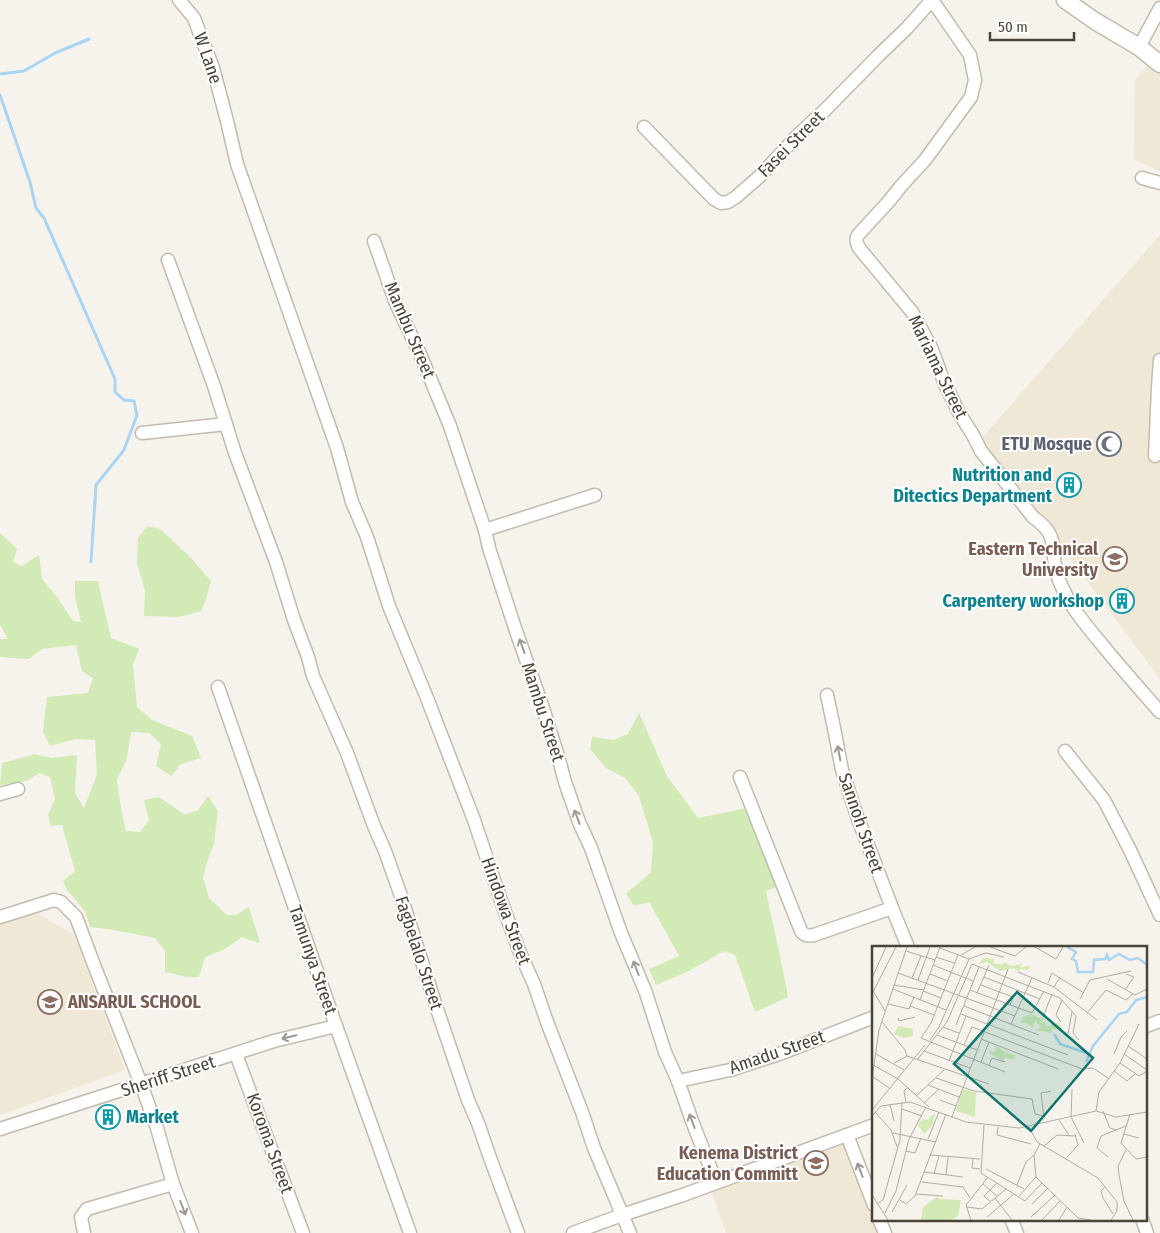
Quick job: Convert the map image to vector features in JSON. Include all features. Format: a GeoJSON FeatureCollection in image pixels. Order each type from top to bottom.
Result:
{"type":"FeatureCollection","features":[{"type":"Feature","properties":{"kind":"street","name":"W Lane"},"geometry":{"type":"LineString","coordinates":[[179,0],[194,18],[213,68],[237,164],[337,448],[352,502],[367,537],[389,606]]}},
{"type":"Feature","properties":{"kind":"street","name":"Fasei Street"},"geometry":{"type":"LineString","coordinates":[[644,128],[714,198],[721,203],[728,202],[760,176],[797,136],[907,28],[932,0]]}},
{"type":"Feature","properties":{"kind":"street","name":"Mariama Street"},"geometry":{"type":"LineString","coordinates":[[932,0],[970,56],[975,80],[971,97],[925,160],[858,235],[856,242],[912,312],[931,347],[944,382],[959,413],[981,451],[1033,517],[1050,534],[1053,540],[1057,574],[1068,600],[1109,654],[1160,712]]}},
{"type":"Feature","properties":{"kind":"street"},"geometry":{"type":"LineString","coordinates":[[1065,0],[1095,21],[1139,47],[1160,64]]}},
{"type":"Feature","properties":{"kind":"street"},"geometry":{"type":"LineString","coordinates":[[1139,47],[1160,8]]}},
{"type":"Feature","properties":{"kind":"street"},"geometry":{"type":"LineString","coordinates":[[1142,178],[1160,183]]}},
{"type":"Feature","properties":{"kind":"street","name":"Mambu Street"},"geometry":{"type":"LineString","coordinates":[[374,241],[395,301],[420,354],[450,426],[579,822],[591,848],[621,933],[646,993],[665,1052],[716,1182]]}},
{"type":"Feature","properties":{"kind":"street","name":"Fagbelalo Street"},"geometry":{"type":"LineString","coordinates":[[168,260],[244,477],[276,562],[314,676],[347,753],[401,896],[468,1100],[518,1233]]}},
{"type":"Feature","properties":{"kind":"street"},"geometry":{"type":"LineString","coordinates":[[1155,456],[1160,360]]}},
{"type":"Feature","properties":{"kind":"street"},"geometry":{"type":"LineString","coordinates":[[142,433],[226,424]]}},
{"type":"Feature","properties":{"kind":"street"},"geometry":{"type":"LineString","coordinates":[[484,530],[595,495]]}},
{"type":"Feature","properties":{"kind":"street","name":"Hindowa Street"},"geometry":{"type":"LineString","coordinates":[[389,606],[433,712],[474,820],[520,953],[534,984],[594,1148],[630,1233]]}},
{"type":"Feature","properties":{"kind":"street","name":"Tamunya Street"},"geometry":{"type":"LineString","coordinates":[[218,687],[410,1233]]}},
{"type":"Feature","properties":{"kind":"street","name":"Sannoh Street"},"geometry":{"type":"LineString","coordinates":[[827,695],[842,770],[857,816],[908,946]]}},
{"type":"Feature","properties":{"kind":"street"},"geometry":{"type":"LineString","coordinates":[[1065,751],[1104,800],[1160,915]]}},
{"type":"Feature","properties":{"kind":"street"},"geometry":{"type":"LineString","coordinates":[[740,777],[804,935],[814,935],[892,908]]}},
{"type":"Feature","properties":{"kind":"street"},"geometry":{"type":"LineString","coordinates":[[0,794],[18,790]]}},
{"type":"Feature","properties":{"kind":"street"},"geometry":{"type":"LineString","coordinates":[[0,917],[54,900],[61,902],[76,917],[141,1084],[157,1128],[173,1184],[192,1233]]}},
{"type":"Feature","properties":{"kind":"street","name":"Amadu Street"},"geometry":{"type":"LineString","coordinates":[[678,1082],[730,1070],[782,1053],[872,1018]]}},
{"type":"Feature","properties":{"kind":"street"},"geometry":{"type":"LineString","coordinates":[[1148,1025],[1160,1021]]}},
{"type":"Feature","properties":{"kind":"street","name":"Sheriff Street"},"geometry":{"type":"LineString","coordinates":[[0,1130],[274,1041],[336,1026]]}},
{"type":"Feature","properties":{"kind":"street","name":"Koroma Street"},"geometry":{"type":"LineString","coordinates":[[236,1054],[303,1233]]}},
{"type":"Feature","properties":{"kind":"street"},"geometry":{"type":"LineString","coordinates":[[573,1233],[872,1126]]}},
{"type":"Feature","properties":{"kind":"street"},"geometry":{"type":"LineString","coordinates":[[847,1135],[872,1200]]}},
{"type":"Feature","properties":{"kind":"street"},"geometry":{"type":"LineString","coordinates":[[84,1233],[80,1217],[87,1209],[173,1184]]}},
{"type":"Feature","properties":{"kind":"street"},"geometry":{"type":"LineString","coordinates":[[879,1220],[885,1233]]}},
{"type":"Feature","properties":{"kind":"street"},"geometry":{"type":"LineString","coordinates":[[1011,1220],[1017,1233]]}},
{"type":"Feature","properties":{"kind":"street"},"geometry":{"type":"LineString","coordinates":[[1142,1220],[1147,1233]]}},
{"type":"Feature","properties":{"kind":"shaded area"},"geometry":{"type":"Polygon","coordinates":[[[1156,54],[1160,59],[1160,171],[1134,160],[1135,81],[1156,54]]]}},
{"type":"Feature","properties":{"kind":"shaded area","name":"Eastern Technical University"},"geometry":{"type":"Polygon","coordinates":[[[1160,235],[1160,679],[981,439],[1160,235]]]}},
{"type":"Feature","properties":{"kind":"shaded area","name":"ANSARUL SCHOOL"},"geometry":{"type":"Polygon","coordinates":[[[31,909],[74,935],[125,1070],[0,1115],[0,920],[31,909]]]}},
{"type":"Feature","properties":{"kind":"shaded area","name":"Kenema District Education Committ"},"geometry":{"type":"Polygon","coordinates":[[[845,1138],[872,1211],[872,1220],[875,1220],[880,1233],[726,1233],[710,1187],[845,1138]]]}},
{"type":"Feature","properties":{"kind":"green space"},"geometry":{"type":"Polygon","coordinates":[[[147,526],[160,529],[190,557],[211,581],[201,611],[178,617],[144,616],[145,591],[137,563],[138,538],[147,526]]]}},
{"type":"Feature","properties":{"kind":"green space"},"geometry":{"type":"Polygon","coordinates":[[[0,533],[17,549],[13,562],[21,566],[39,555],[42,579],[73,621],[81,622],[75,597],[75,581],[98,581],[111,638],[139,649],[133,664],[137,707],[152,720],[192,736],[201,758],[181,764],[171,776],[156,766],[161,744],[149,733],[131,732],[127,758],[117,780],[126,831],[140,832],[149,820],[144,800],[159,797],[185,815],[198,810],[208,796],[218,811],[214,844],[203,878],[209,898],[227,915],[236,915],[249,907],[260,943],[242,937],[225,949],[205,957],[199,977],[186,977],[165,972],[165,951],[155,938],[90,927],[85,911],[67,890],[63,881],[75,871],[62,825],[51,826],[48,815],[55,799],[50,777],[39,773],[27,781],[0,785],[2,763],[35,754],[51,758],[77,755],[75,793],[84,808],[97,775],[95,740],[75,739],[50,746],[43,732],[47,697],[88,693],[93,678],[82,671],[76,645],[42,649],[29,659],[0,657],[0,639],[8,639],[0,625],[0,533]]]}},
{"type":"Feature","properties":{"kind":"green space"},"geometry":{"type":"Polygon","coordinates":[[[639,713],[667,776],[698,818],[747,808],[779,886],[766,891],[788,997],[755,1012],[735,955],[724,951],[687,972],[656,985],[649,969],[679,956],[649,902],[634,906],[626,894],[651,872],[653,842],[639,796],[625,778],[606,768],[590,749],[592,737],[614,740],[628,734],[639,713]]]}},
{"type":"Feature","properties":{"kind":"waterway"},"geometry":{"type":"LineString","coordinates":[[0,74],[24,71],[55,53],[89,39]]}},
{"type":"Feature","properties":{"kind":"waterway"},"geometry":{"type":"LineString","coordinates":[[0,95],[30,182],[36,208],[44,218],[115,379],[115,392],[124,400],[134,401],[137,415],[124,450],[96,485],[91,562]]}},
{"type":"Feature","properties":{"kind":"place","name":"ETU Mosque"},"geometry":{"type":"Point","coordinates":[1109,444]}},
{"type":"Feature","properties":{"kind":"place","name":"Nutrition and Ditectics Department"},"geometry":{"type":"Point","coordinates":[1069,485]}},
{"type":"Feature","properties":{"kind":"place","name":"Eastern Technical University"},"geometry":{"type":"Point","coordinates":[1115,559]}},
{"type":"Feature","properties":{"kind":"place","name":"Carpentery workshop"},"geometry":{"type":"Point","coordinates":[1122,601]}},
{"type":"Feature","properties":{"kind":"place","name":"ANSARUL SCHOOL"},"geometry":{"type":"Point","coordinates":[50,1002]}},
{"type":"Feature","properties":{"kind":"place","name":"Market"},"geometry":{"type":"Point","coordinates":[108,1117]}},
{"type":"Feature","properties":{"kind":"place","name":"Kenema District Education Committ"},"geometry":{"type":"Point","coordinates":[816,1163]}}]}
